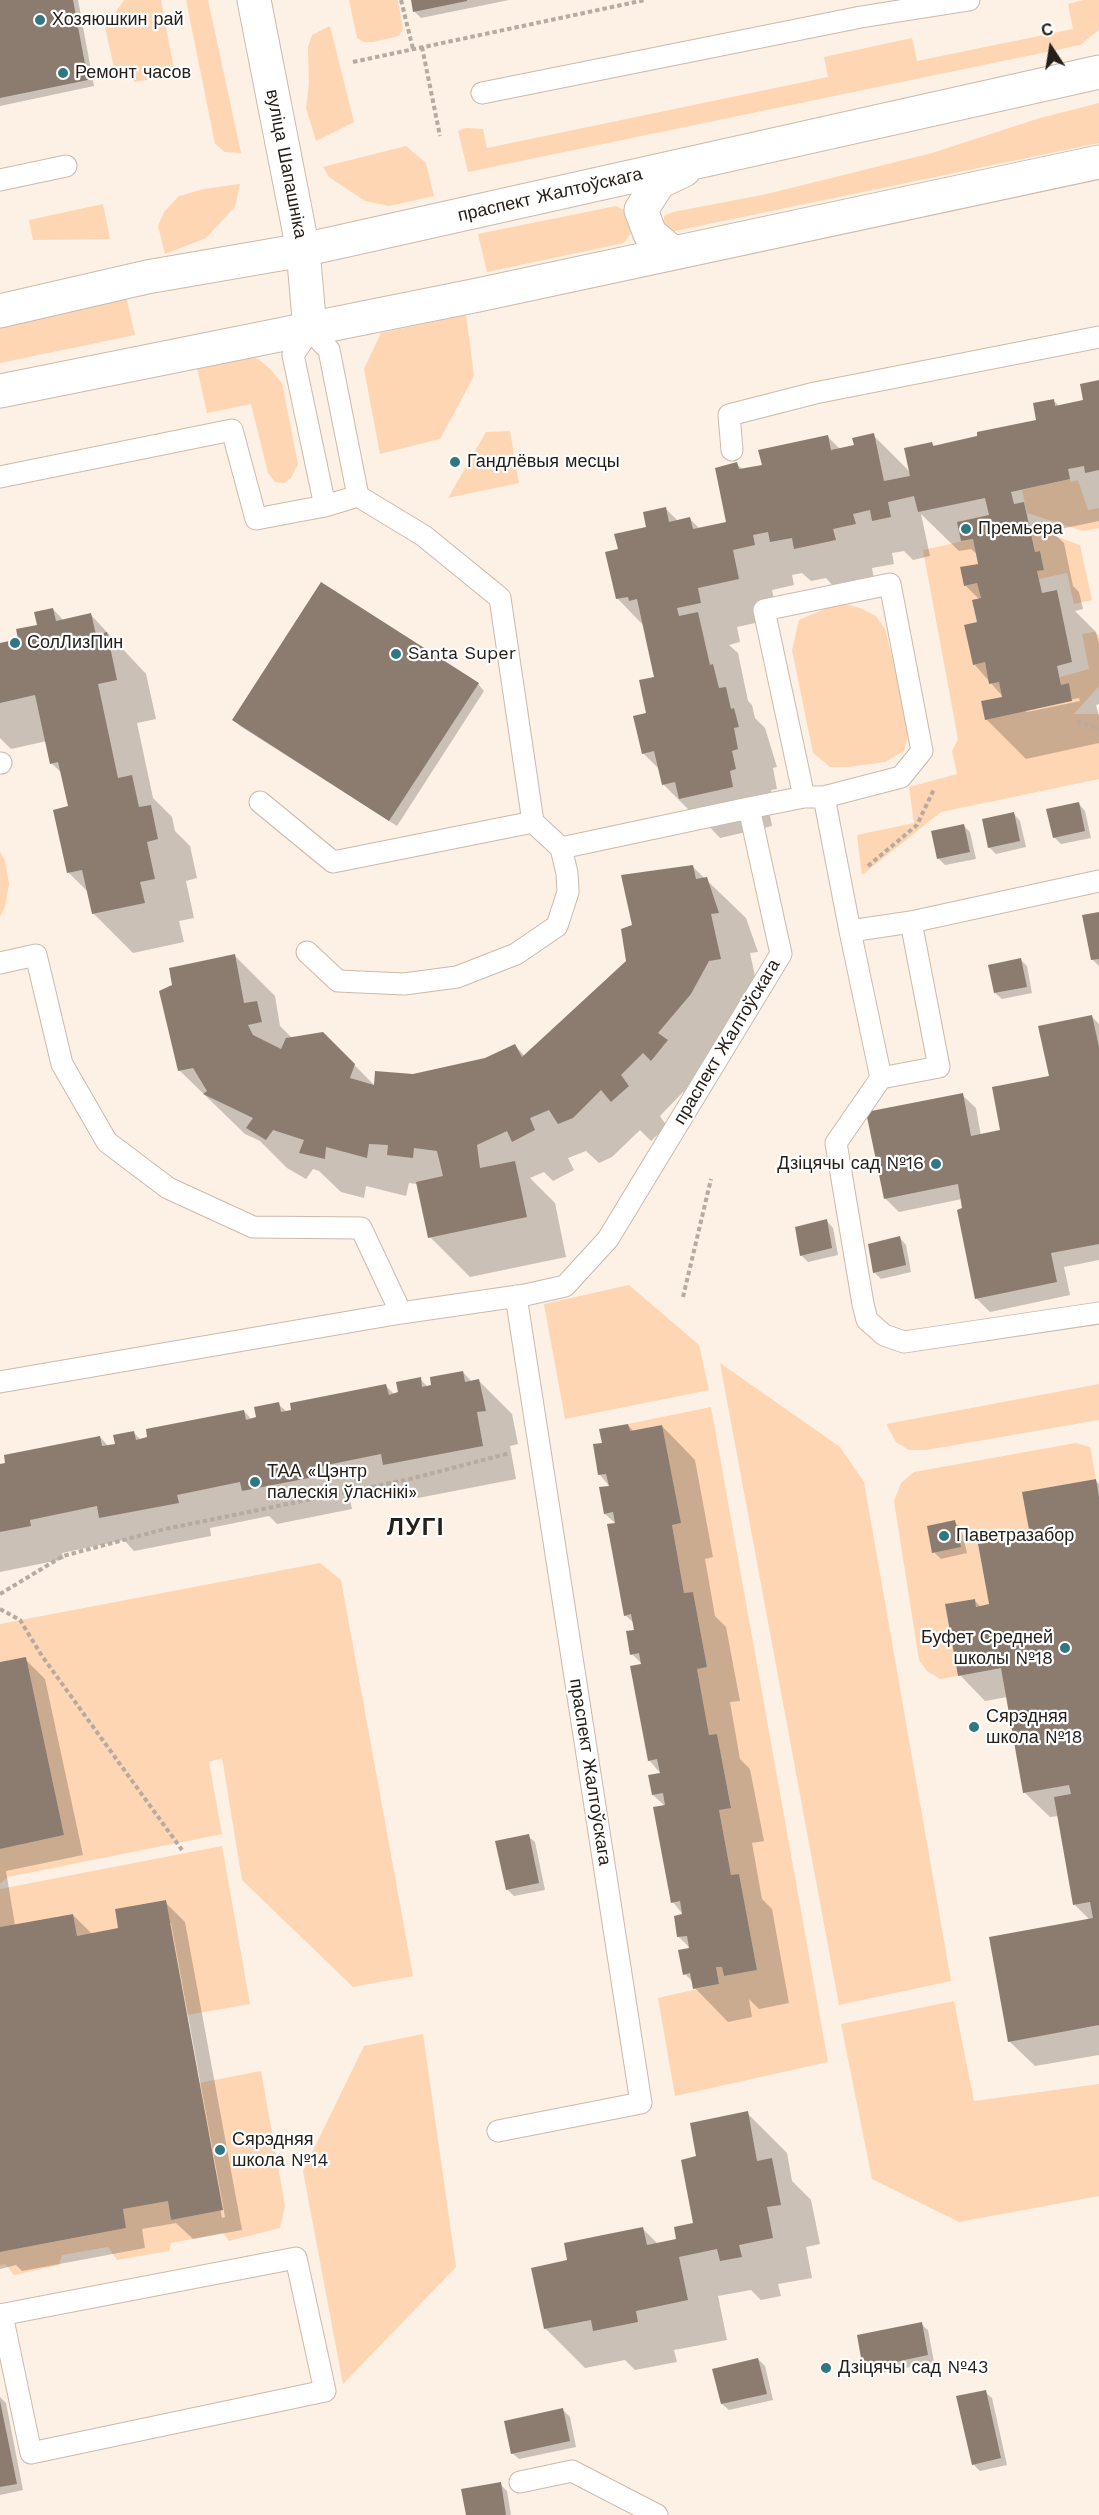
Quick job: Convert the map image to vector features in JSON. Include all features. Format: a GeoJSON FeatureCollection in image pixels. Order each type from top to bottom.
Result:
{"type":"FeatureCollection","features":[{"type":"Feature","properties":{"kind":"main road","name":"вуліца Шапашніка"},"geometry":{"type":"LineString","coordinates":[[254,0],[303,250],[310,330]]}},
{"type":"Feature","properties":{"kind":"main road","name":"праспект Жалтоўскага"},"geometry":{"type":"LineString","coordinates":[[0,311],[147,277],[303,250],[1099,72]]}},
{"type":"Feature","properties":{"kind":"main road"},"geometry":{"type":"LineString","coordinates":[[673,253],[650,234],[641,210],[659,182],[702,161]]}},
{"type":"Feature","properties":{"kind":"main road"},"geometry":{"type":"LineString","coordinates":[[0,391],[310,330],[1099,162]]}},
{"type":"Feature","properties":{"kind":"lane"},"geometry":{"type":"LineString","coordinates":[[482,93],[859,8],[969,0]]}},
{"type":"Feature","properties":{"kind":"lane"},"geometry":{"type":"LineString","coordinates":[[0,180],[66,166]]}},
{"type":"Feature","properties":{"kind":"lane"},"geometry":{"type":"LineString","coordinates":[[307,952],[338,981],[404,984],[457,977],[516,954],[557,926],[568,892],[567,873],[561,848],[533,822],[500,598],[424,536],[358,496],[329,350],[310,330],[293,355],[325,506]]}},
{"type":"Feature","properties":{"kind":"lane"},"geometry":{"type":"LineString","coordinates":[[732,450],[729,415],[815,393],[1099,337]]}},
{"type":"Feature","properties":{"kind":"lane"},"geometry":{"type":"LineString","coordinates":[[0,477],[232,430],[256,519],[325,506],[358,496]]}},
{"type":"Feature","properties":{"kind":"lane"},"geometry":{"type":"LineString","coordinates":[[561,848],[750,808],[814,797],[901,777],[922,751],[890,584],[764,610],[814,797],[843,888],[881,1078]]}},
{"type":"Feature","properties":{"kind":"lane"},"geometry":{"type":"LineString","coordinates":[[260,802],[333,862],[533,822]]}},
{"type":"Feature","properties":{"kind":"lane","name":"праспект Жалтоўскага"},"geometry":{"type":"LineString","coordinates":[[0,1382],[565,1286],[608,1239],[781,954],[750,808]]}},
{"type":"Feature","properties":{"kind":"lane"},"geometry":{"type":"LineString","coordinates":[[850,931],[911,922],[1099,881]]}},
{"type":"Feature","properties":{"kind":"lane"},"geometry":{"type":"LineString","coordinates":[[911,922],[939,1067],[881,1078],[836,1143],[867,1320],[884,1335],[904,1342],[1099,1313]]}},
{"type":"Feature","properties":{"kind":"lane"},"geometry":{"type":"LineString","coordinates":[[0,963],[36,955],[62,1064],[107,1142],[168,1188],[253,1227],[361,1228],[401,1313]]}},
{"type":"Feature","properties":{"kind":"lane","name":"праспект Жалтоўскага"},"geometry":{"type":"LineString","coordinates":[[498,2131],[641,2103],[516,1296]]}},
{"type":"Feature","properties":{"kind":"lane"},"geometry":{"type":"LineString","coordinates":[[296,2258],[325,2391],[31,2453],[1,2315],[296,2258]]}},
{"type":"Feature","properties":{"kind":"lane"},"geometry":{"type":"LineString","coordinates":[[520,2482],[572,2471],[657,2515]]}},
{"type":"Feature","properties":{"kind":"path"},"geometry":{"type":"LineString","coordinates":[[401,0],[413,49]]}},
{"type":"Feature","properties":{"kind":"path"},"geometry":{"type":"LineString","coordinates":[[353,62],[645,0]]}},
{"type":"Feature","properties":{"kind":"path"},"geometry":{"type":"LineString","coordinates":[[422,47],[440,136]]}},
{"type":"Feature","properties":{"kind":"path"},"geometry":{"type":"LineString","coordinates":[[1077,721],[1099,729]]}},
{"type":"Feature","properties":{"kind":"path"},"geometry":{"type":"LineString","coordinates":[[843,888],[917,825],[936,785]]}},
{"type":"Feature","properties":{"kind":"path"},"geometry":{"type":"LineString","coordinates":[[683,1297],[711,1179]]}},
{"type":"Feature","properties":{"kind":"path"},"geometry":{"type":"LineString","coordinates":[[0,1594],[63,1556],[165,1529],[410,1479],[506,1455],[538,1438]]}},
{"type":"Feature","properties":{"kind":"path"},"geometry":{"type":"LineString","coordinates":[[0,1609],[20,1620],[42,1656],[182,1850]]}},
{"type":"Feature","properties":{"kind":"shaded area"},"geometry":{"type":"Polygon","coordinates":[[[124,0],[161,0],[175,75],[135,82],[114,67],[105,28],[124,0]]]}},
{"type":"Feature","properties":{"kind":"shaded area"},"geometry":{"type":"Polygon","coordinates":[[[186,0],[208,0],[241,153],[225,152],[215,144],[186,0]]]}},
{"type":"Feature","properties":{"kind":"shaded area"},"geometry":{"type":"Polygon","coordinates":[[[349,0],[398,0],[403,29],[399,36],[373,42],[364,42],[357,38],[349,0]]]}},
{"type":"Feature","properties":{"kind":"shaded area"},"geometry":{"type":"Polygon","coordinates":[[[1083,0],[1099,0],[1099,30],[1080,45],[468,172],[458,131],[466,128],[483,129],[487,148],[828,77],[824,57],[912,38],[917,61],[1073,29],[1068,4],[1083,0]]]}},
{"type":"Feature","properties":{"kind":"shaded area"},"geometry":{"type":"Polygon","coordinates":[[[330,26],[354,122],[316,141],[306,108],[309,83],[308,47],[312,35],[330,26]]]}},
{"type":"Feature","properties":{"kind":"shaded area"},"geometry":{"type":"Polygon","coordinates":[[[1099,103],[1099,143],[670,232],[664,224],[664,216],[673,212],[767,194],[932,153],[1040,118],[1099,103]]]}},
{"type":"Feature","properties":{"kind":"shaded area"},"geometry":{"type":"Polygon","coordinates":[[[406,146],[426,163],[434,196],[389,206],[365,201],[329,177],[323,167],[406,146]]]}},
{"type":"Feature","properties":{"kind":"shaded area"},"geometry":{"type":"Polygon","coordinates":[[[240,184],[235,207],[206,238],[165,254],[158,226],[164,212],[179,196],[204,189],[240,184]]]}},
{"type":"Feature","properties":{"kind":"shaded area"},"geometry":{"type":"Polygon","coordinates":[[[103,204],[110,239],[33,240],[29,220],[103,204]]]}},
{"type":"Feature","properties":{"kind":"shaded area"},"geometry":{"type":"Polygon","coordinates":[[[616,206],[626,211],[630,220],[631,233],[624,243],[487,272],[478,234],[616,206]]]}},
{"type":"Feature","properties":{"kind":"shaded area"},"geometry":{"type":"Polygon","coordinates":[[[125,292],[135,335],[0,363],[0,319],[125,292]]]}},
{"type":"Feature","properties":{"kind":"shaded area"},"geometry":{"type":"Polygon","coordinates":[[[466,315],[474,376],[440,439],[380,454],[364,369],[381,333],[466,315]]]}},
{"type":"Feature","properties":{"kind":"shaded area"},"geometry":{"type":"Polygon","coordinates":[[[242,355],[258,359],[282,383],[298,464],[291,478],[284,483],[275,482],[268,473],[251,404],[207,413],[195,359],[242,355]]]}},
{"type":"Feature","properties":{"kind":"shaded area"},"geometry":{"type":"Polygon","coordinates":[[[510,431],[519,483],[448,498],[486,432],[510,431]]]}},
{"type":"Feature","properties":{"kind":"shaded area"},"geometry":{"type":"Polygon","coordinates":[[[1070,479],[1071,482],[1078,480],[1088,510],[1099,508],[1099,528],[1083,531],[1027,513],[1022,490],[1070,479]]]}},
{"type":"Feature","properties":{"kind":"shaded area"},"geometry":{"type":"Polygon","coordinates":[[[1030,527],[1080,545],[1092,600],[1074,604],[1067,573],[1039,579],[1037,571],[1044,569],[1040,551],[1035,552],[1030,527]]]}},
{"type":"Feature","properties":{"kind":"shaded area"},"geometry":{"type":"Polygon","coordinates":[[[973,539],[978,564],[960,568],[964,586],[977,583],[981,598],[977,622],[964,626],[973,665],[985,662],[989,684],[999,682],[1002,697],[981,701],[985,719],[1072,701],[1069,683],[1061,685],[1060,677],[1089,669],[1082,634],[1094,632],[1099,635],[1099,686],[1074,714],[1099,714],[1099,779],[941,812],[862,875],[857,835],[914,823],[909,787],[957,774],[952,751],[958,739],[923,550],[973,539]]]}},
{"type":"Feature","properties":{"kind":"shaded area"},"geometry":{"type":"Polygon","coordinates":[[[845,604],[876,616],[885,629],[910,728],[904,751],[885,762],[830,767],[813,753],[792,650],[799,620],[832,606],[845,604]]]}},
{"type":"Feature","properties":{"kind":"shaded area"},"geometry":{"type":"Polygon","coordinates":[[[0,851],[5,861],[9,884],[5,907],[0,917],[0,851]]]}},
{"type":"Feature","properties":{"kind":"shaded area"},"geometry":{"type":"Polygon","coordinates":[[[629,1285],[699,1345],[709,1390],[565,1419],[544,1304],[629,1285]]]}},
{"type":"Feature","properties":{"kind":"shaded area"},"geometry":{"type":"Polygon","coordinates":[[[720,1363],[840,1447],[864,1482],[951,1981],[839,2005],[720,1363]]]}},
{"type":"Feature","properties":{"kind":"shaded area"},"geometry":{"type":"Polygon","coordinates":[[[1099,1384],[1099,1420],[926,1450],[909,1450],[896,1442],[886,1424],[1099,1384]]]}},
{"type":"Feature","properties":{"kind":"shaded area"},"geometry":{"type":"Polygon","coordinates":[[[711,1407],[828,2062],[675,2096],[658,1998],[719,1984],[716,1967],[722,1967],[724,1976],[757,1970],[739,1874],[731,1875],[719,1810],[731,1807],[717,1734],[709,1735],[697,1669],[707,1667],[693,1592],[684,1593],[672,1525],[680,1523],[662,1425],[630,1431],[628,1424],[711,1407]]]}},
{"type":"Feature","properties":{"kind":"shaded area"},"geometry":{"type":"Polygon","coordinates":[[[1076,1443],[1090,1447],[1096,1479],[1023,1492],[1030,1535],[978,1544],[989,1604],[976,1607],[975,1599],[945,1604],[958,1676],[940,1679],[927,1671],[919,1660],[894,1501],[901,1483],[914,1472],[1076,1443]]]}},
{"type":"Feature","properties":{"kind":"shaded area"},"geometry":{"type":"Polygon","coordinates":[[[320,1563],[341,1580],[413,1976],[353,1987],[242,1880],[222,1758],[209,1762],[222,1834],[8,1877],[0,1884],[0,1849],[64,1835],[26,1658],[0,1662],[0,1624],[320,1563]]]}},
{"type":"Feature","properties":{"kind":"shaded area"},"geometry":{"type":"Polygon","coordinates":[[[222,1846],[250,2004],[187,2015],[165,1900],[115,1909],[118,1928],[77,1936],[73,1914],[0,1927],[0,1889],[222,1846]]]}},
{"type":"Feature","properties":{"kind":"shaded area"},"geometry":{"type":"Polygon","coordinates":[[[954,2001],[974,2101],[1099,2084],[1099,2196],[959,2222],[872,2179],[841,2024],[954,2001]]]}},
{"type":"Feature","properties":{"kind":"shaded area"},"geometry":{"type":"Polygon","coordinates":[[[423,2034],[456,2267],[343,2384],[303,2171],[364,2046],[423,2034]]]}},
{"type":"Feature","properties":{"kind":"shaded area"},"geometry":{"type":"Polygon","coordinates":[[[261,2071],[285,2206],[280,2228],[229,2241],[223,2233],[171,2243],[169,2251],[117,2260],[108,2247],[62,2255],[59,2265],[14,2275],[5,2264],[0,2265],[0,2250],[1,2252],[126,2228],[123,2209],[168,2201],[171,2220],[222,2210],[199,2083],[261,2071]]]}},
{"type":"Feature","properties":{"kind":"building"},"geometry":{"type":"Polygon","coordinates":[[[0,0],[73,0],[88,80],[0,98],[0,0]]]}},
{"type":"Feature","properties":{"kind":"building"},"geometry":{"type":"Polygon","coordinates":[[[411,0],[467,0],[467,1],[413,12],[411,0]]]}},
{"type":"Feature","properties":{"kind":"building"},"geometry":{"type":"Polygon","coordinates":[[[1099,380],[1099,470],[1085,473],[1084,466],[1068,469],[1070,479],[1011,492],[1014,504],[1024,502],[1035,552],[1040,551],[1044,570],[1037,571],[1042,593],[1057,590],[1072,662],[1057,666],[1061,685],[1069,683],[1072,701],[985,720],[981,701],[1002,697],[999,682],[989,684],[985,662],[973,665],[964,625],[977,622],[972,600],[981,598],[977,583],[964,586],[960,567],[978,564],[973,539],[961,541],[957,522],[989,515],[985,498],[918,512],[914,496],[888,502],[891,517],[872,521],[870,510],[853,514],[856,524],[833,529],[836,540],[794,549],[792,538],[770,542],[768,532],[753,535],[755,545],[733,550],[739,579],[698,588],[701,603],[677,608],[679,616],[698,612],[710,665],[713,664],[719,688],[726,687],[731,709],[734,708],[739,727],[734,728],[738,749],[732,751],[736,769],[730,771],[733,787],[679,799],[675,782],[662,785],[654,751],[642,754],[633,716],[646,713],[639,680],[654,677],[637,599],[629,601],[628,597],[616,599],[605,552],[618,549],[614,534],[646,527],[643,512],[666,507],[669,522],[690,517],[693,529],[726,522],[715,468],[737,462],[739,469],[762,465],[758,450],[828,435],[831,450],[854,445],[852,438],[874,433],[884,481],[910,476],[904,448],[932,442],[933,446],[977,436],[977,432],[1036,420],[1033,403],[1054,399],[1055,406],[1083,400],[1080,384],[1099,380]]]}},
{"type":"Feature","properties":{"kind":"building"},"geometry":{"type":"Polygon","coordinates":[[[321,582],[479,683],[389,821],[232,720],[321,582]]]}},
{"type":"Feature","properties":{"kind":"building"},"geometry":{"type":"Polygon","coordinates":[[[53,608],[56,621],[91,613],[96,635],[107,632],[117,680],[98,684],[118,778],[132,775],[139,807],[151,805],[158,839],[147,842],[155,879],[140,882],[145,903],[92,914],[82,870],[67,873],[53,810],[68,806],[58,762],[50,764],[35,695],[0,703],[0,643],[18,639],[16,629],[37,625],[34,612],[53,608]]]}},
{"type":"Feature","properties":{"kind":"building"},"geometry":{"type":"Polygon","coordinates":[[[1079,802],[1085,831],[1053,838],[1046,809],[1079,802]]]}},
{"type":"Feature","properties":{"kind":"building"},"geometry":{"type":"Polygon","coordinates":[[[1014,812],[1020,841],[988,848],[982,819],[1014,812]]]}},
{"type":"Feature","properties":{"kind":"building"},"geometry":{"type":"Polygon","coordinates":[[[964,824],[970,852],[937,859],[931,831],[964,824]]]}},
{"type":"Feature","properties":{"kind":"building"},"geometry":{"type":"Polygon","coordinates":[[[693,865],[696,879],[707,877],[719,913],[711,914],[721,959],[709,961],[691,994],[658,1033],[668,1040],[651,1061],[643,1053],[621,1075],[629,1086],[611,1102],[601,1090],[573,1118],[558,1124],[549,1110],[530,1118],[535,1130],[512,1142],[507,1131],[477,1145],[480,1168],[515,1161],[527,1217],[428,1238],[416,1182],[443,1176],[437,1151],[414,1148],[413,1158],[387,1155],[388,1145],[369,1144],[367,1158],[326,1147],[325,1159],[299,1153],[304,1140],[273,1130],[266,1140],[246,1128],[253,1118],[203,1094],[207,1091],[193,1068],[178,1071],[159,991],[172,985],[169,968],[235,954],[244,1003],[257,1001],[262,1022],[248,1025],[253,1035],[281,1049],[286,1038],[323,1032],[355,1064],[350,1078],[374,1085],[375,1071],[413,1074],[485,1058],[515,1044],[522,1057],[626,961],[621,929],[632,925],[621,875],[693,865]]]}},
{"type":"Feature","properties":{"kind":"building"},"geometry":{"type":"Polygon","coordinates":[[[1099,912],[1099,959],[1091,960],[1082,915],[1099,912]]]}},
{"type":"Feature","properties":{"kind":"building"},"geometry":{"type":"Polygon","coordinates":[[[1021,958],[1027,987],[994,993],[988,965],[1021,958]]]}},
{"type":"Feature","properties":{"kind":"building"},"geometry":{"type":"Polygon","coordinates":[[[1092,1015],[1099,1047],[1099,1244],[1051,1253],[1057,1282],[975,1299],[957,1210],[962,1208],[958,1184],[884,1199],[866,1112],[963,1093],[971,1136],[1000,1130],[992,1087],[1049,1076],[1038,1026],[1092,1015]]]}},
{"type":"Feature","properties":{"kind":"building"},"geometry":{"type":"Polygon","coordinates":[[[827,1219],[832,1248],[800,1256],[795,1227],[827,1219]]]}},
{"type":"Feature","properties":{"kind":"building"},"geometry":{"type":"Polygon","coordinates":[[[900,1236],[906,1265],[873,1273],[868,1244],[900,1236]]]}},
{"type":"Feature","properties":{"kind":"building"},"geometry":{"type":"Polygon","coordinates":[[[463,1371],[465,1382],[479,1379],[486,1411],[477,1412],[483,1446],[383,1465],[381,1454],[317,1467],[319,1476],[242,1491],[240,1482],[177,1495],[179,1503],[99,1518],[97,1506],[30,1520],[31,1526],[0,1532],[0,1464],[5,1463],[4,1455],[100,1436],[102,1446],[115,1444],[113,1435],[134,1431],[136,1440],[147,1437],[146,1429],[244,1410],[246,1420],[256,1417],[254,1407],[279,1402],[281,1412],[291,1410],[290,1403],[386,1384],[389,1395],[398,1392],[396,1382],[421,1377],[422,1387],[431,1385],[430,1377],[463,1371]]]}},
{"type":"Feature","properties":{"kind":"building"},"geometry":{"type":"Polygon","coordinates":[[[628,1424],[630,1431],[662,1425],[681,1523],[672,1525],[684,1593],[693,1592],[707,1667],[697,1669],[709,1735],[717,1734],[731,1808],[719,1810],[731,1875],[739,1874],[757,1970],[724,1976],[722,1967],[716,1967],[719,1984],[693,1989],[690,1973],[683,1975],[678,1950],[689,1948],[687,1936],[677,1937],[674,1916],[682,1914],[680,1901],[671,1903],[653,1807],[665,1805],[663,1793],[652,1795],[648,1775],[660,1773],[657,1759],[648,1761],[630,1666],[641,1664],[639,1653],[630,1655],[626,1631],[634,1630],[631,1614],[624,1616],[607,1524],[615,1523],[613,1512],[604,1514],[599,1487],[609,1486],[606,1474],[598,1475],[593,1444],[602,1443],[599,1429],[628,1424]]]}},
{"type":"Feature","properties":{"kind":"building"},"geometry":{"type":"Polygon","coordinates":[[[1096,1479],[1099,1497],[1099,2025],[1008,2042],[989,1937],[1093,1918],[1090,1902],[1073,1905],[1054,1797],[1071,1794],[1069,1785],[1023,1793],[1001,1668],[958,1676],[945,1604],[975,1599],[976,1607],[989,1604],[978,1544],[1030,1535],[1022,1492],[1096,1479]]]}},
{"type":"Feature","properties":{"kind":"building","name":"Паветразабор"},"geometry":{"type":"Polygon","coordinates":[[[955,1520],[961,1547],[932,1553],[927,1526],[955,1520]]]}},
{"type":"Feature","properties":{"kind":"building"},"geometry":{"type":"Polygon","coordinates":[[[26,1657],[64,1835],[0,1849],[0,1662],[26,1657]]]}},
{"type":"Feature","properties":{"kind":"building"},"geometry":{"type":"Polygon","coordinates":[[[529,1834],[539,1883],[506,1890],[495,1841],[529,1834]]]}},
{"type":"Feature","properties":{"kind":"building"},"geometry":{"type":"Polygon","coordinates":[[[166,1900],[223,2210],[171,2220],[168,2201],[123,2209],[126,2228],[0,2252],[0,1927],[73,1914],[77,1936],[118,1928],[115,1909],[166,1900]]]}},
{"type":"Feature","properties":{"kind":"building"},"geometry":{"type":"Polygon","coordinates":[[[748,2111],[757,2161],[772,2158],[781,2205],[767,2207],[773,2238],[739,2245],[742,2257],[720,2261],[717,2249],[679,2257],[688,2300],[636,2311],[638,2322],[593,2331],[591,2320],[544,2329],[531,2268],[567,2260],[564,2243],[643,2227],[647,2245],[676,2239],[674,2227],[693,2223],[681,2160],[696,2156],[690,2123],[748,2111]]]}},
{"type":"Feature","properties":{"kind":"building"},"geometry":{"type":"Polygon","coordinates":[[[922,2322],[928,2355],[863,2369],[857,2335],[922,2322]]]}},
{"type":"Feature","properties":{"kind":"building"},"geometry":{"type":"Polygon","coordinates":[[[758,2358],[767,2394],[721,2404],[712,2369],[758,2358]]]}},
{"type":"Feature","properties":{"kind":"building"},"geometry":{"type":"Polygon","coordinates":[[[986,2390],[1001,2458],[972,2465],[956,2396],[986,2390]]]}},
{"type":"Feature","properties":{"kind":"building"},"geometry":{"type":"Polygon","coordinates":[[[0,2401],[17,2484],[0,2487],[0,2401]]]}},
{"type":"Feature","properties":{"kind":"building"},"geometry":{"type":"Polygon","coordinates":[[[563,2408],[570,2441],[511,2454],[504,2421],[563,2408]]]}},
{"type":"Feature","properties":{"kind":"building"},"geometry":{"type":"Polygon","coordinates":[[[501,2482],[506,2515],[466,2515],[461,2489],[501,2482]]]}},
{"type":"Feature","properties":{"kind":"place","name":"Хозяюшкин рай"},"geometry":{"type":"Point","coordinates":[40,20]}},
{"type":"Feature","properties":{"kind":"place","name":"Ремонт часов"},"geometry":{"type":"Point","coordinates":[63,73]}},
{"type":"Feature","properties":{"kind":"place","name":"Гандлёвыя месцы"},"geometry":{"type":"Point","coordinates":[455,462]}},
{"type":"Feature","properties":{"kind":"place","name":"Премьера"},"geometry":{"type":"Point","coordinates":[966,529]}},
{"type":"Feature","properties":{"kind":"place","name":"СолЛизПин"},"geometry":{"type":"Point","coordinates":[15,643]}},
{"type":"Feature","properties":{"kind":"place","name":"Santa Super"},"geometry":{"type":"Point","coordinates":[396,654]}},
{"type":"Feature","properties":{"kind":"place","name":"Дзіцячы сад №16"},"geometry":{"type":"Point","coordinates":[936,1164]}},
{"type":"Feature","properties":{"kind":"place","name":"ТАА «Цэнтр палескія ўласнікі»"},"geometry":{"type":"Point","coordinates":[255,1482]}},
{"type":"Feature","properties":{"kind":"place","name":"Паветразабор"},"geometry":{"type":"Point","coordinates":[944,1536]}},
{"type":"Feature","properties":{"kind":"place","name":"Буфет Средней школы №18"},"geometry":{"type":"Point","coordinates":[1065,1648]}},
{"type":"Feature","properties":{"kind":"place","name":"Сярэдняя школа №18"},"geometry":{"type":"Point","coordinates":[974,1727]}},
{"type":"Feature","properties":{"kind":"place","name":"Сярэдняя школа №14"},"geometry":{"type":"Point","coordinates":[220,2150]}},
{"type":"Feature","properties":{"kind":"place","name":"Дзіцячы сад №43"},"geometry":{"type":"Point","coordinates":[826,2368]}},
{"type":"Feature","properties":{"kind":"district","name":"ЛУГІ"},"geometry":{"type":"Point","coordinates":[416,1528]}}]}
